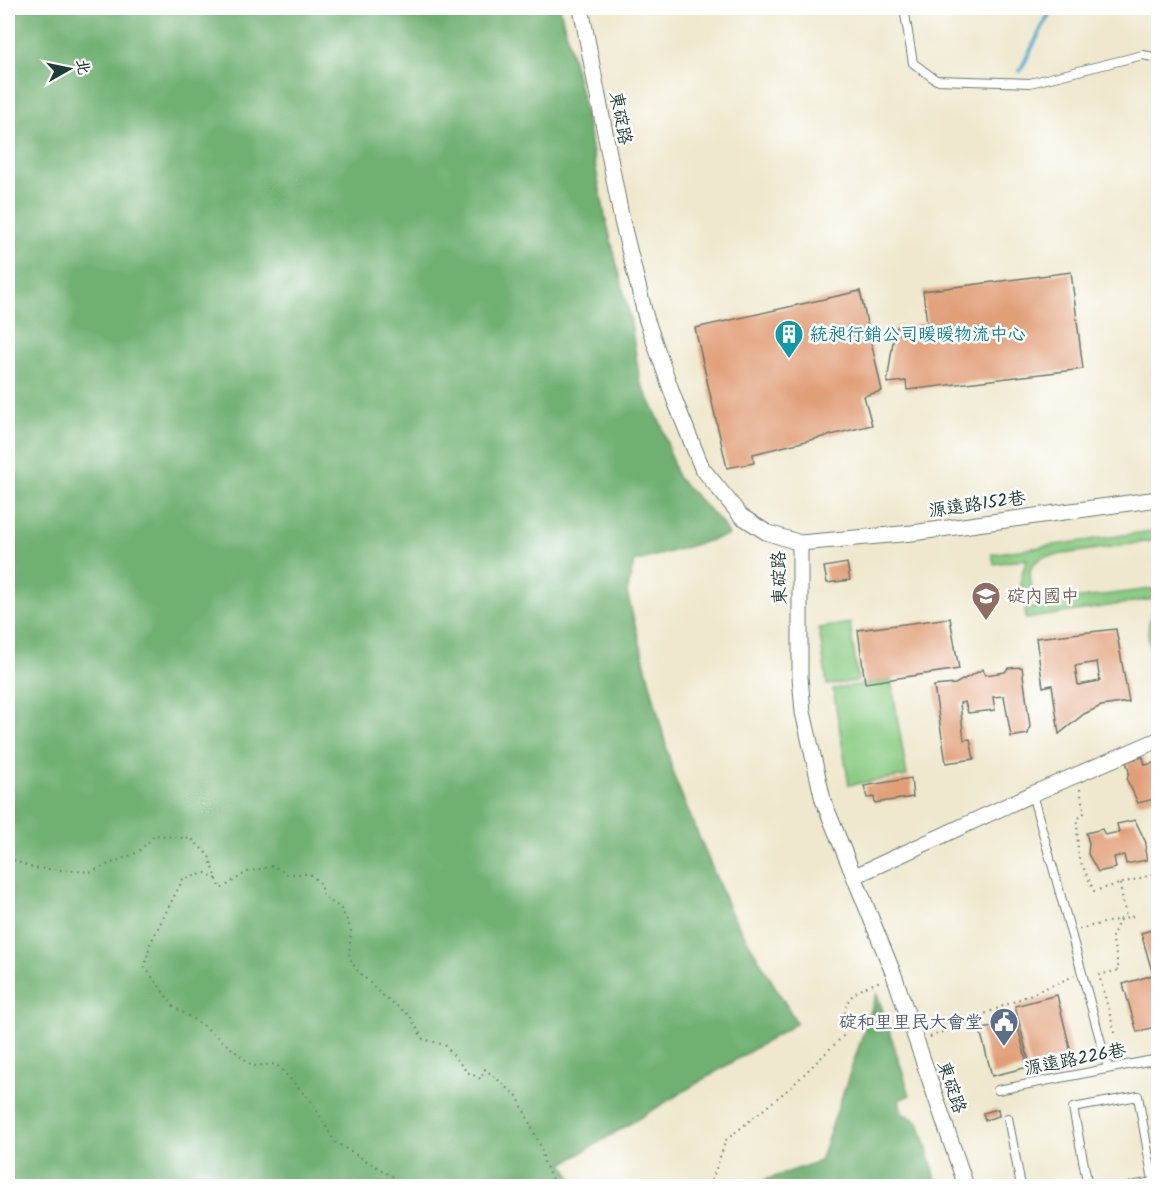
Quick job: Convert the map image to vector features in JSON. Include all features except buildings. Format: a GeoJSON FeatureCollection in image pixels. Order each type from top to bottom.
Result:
{"type":"FeatureCollection","features":[{"type":"Feature","properties":{"kind":"street","name":"東碇路"},"geometry":{"type":"LineString","coordinates":[[581,8],[620,210],[646,318],[675,401],[702,468],[741,516],[766,532],[800,543],[800,677],[803,712],[823,800],[894,975],[966,1186]]}},
{"type":"Feature","properties":{"kind":"street","name":"源遠路152巷"},"geometry":{"type":"LineString","coordinates":[[800,543],[912,533],[1158,499]]}},
{"type":"Feature","properties":{"kind":"street"},"geometry":{"type":"LineString","coordinates":[[855,876],[1032,794],[1158,740]]}},
{"type":"Feature","properties":{"kind":"lane"},"geometry":{"type":"LineString","coordinates":[[904,8],[913,63],[936,80],[1030,83],[1143,55],[1158,58]]}},
{"type":"Feature","properties":{"kind":"lane"},"geometry":{"type":"LineString","coordinates":[[1032,794],[1108,1068]]}},
{"type":"Feature","properties":{"kind":"lane","name":"源遠路226巷"},"geometry":{"type":"LineString","coordinates":[[998,1090],[1158,1059]]}},
{"type":"Feature","properties":{"kind":"lane"},"geometry":{"type":"LineString","coordinates":[[1088,1186],[1073,1108],[1137,1096],[1155,1183],[1131,1186]]}},
{"type":"Feature","properties":{"kind":"lane"},"geometry":{"type":"LineString","coordinates":[[1008,1118],[1020,1186]]}},
{"type":"Feature","properties":{"kind":"path"},"geometry":{"type":"LineString","coordinates":[[1080,786],[1084,813],[1077,820],[1078,856],[1094,891],[1151,875],[1158,861]]}},
{"type":"Feature","properties":{"kind":"path"},"geometry":{"type":"LineString","coordinates":[[8,858],[33,868],[90,872],[138,852],[155,835],[192,839],[209,856],[221,889],[247,872],[273,866],[288,873],[310,874],[320,882],[322,893],[329,901],[340,907],[349,924],[351,930],[349,956],[355,968],[381,994],[410,1016],[423,1039],[446,1045],[467,1072],[481,1079],[485,1069],[517,1096],[540,1145],[544,1162],[555,1186]]}},
{"type":"Feature","properties":{"kind":"path"},"geometry":{"type":"LineString","coordinates":[[217,879],[206,873],[183,879],[150,944],[145,967],[174,1007],[204,1026],[253,1066],[276,1064],[311,1101],[335,1142],[395,1178],[403,1186]]}},
{"type":"Feature","properties":{"kind":"path"},"geometry":{"type":"LineString","coordinates":[[1120,884],[1126,918]]}},
{"type":"Feature","properties":{"kind":"path"},"geometry":{"type":"LineString","coordinates":[[1070,931],[1137,915]]}},
{"type":"Feature","properties":{"kind":"path"},"geometry":{"type":"LineString","coordinates":[[1115,1033],[1099,975],[1119,970],[1112,937],[1120,919]]}},
{"type":"Feature","properties":{"kind":"path"},"geometry":{"type":"LineString","coordinates":[[916,1042],[1082,973]]}},
{"type":"Feature","properties":{"kind":"path"},"geometry":{"type":"LineString","coordinates":[[712,1186],[726,1140],[792,1087],[843,1036],[845,1005],[858,990],[894,975]]}},
{"type":"Feature","properties":{"kind":"green space"},"geometry":{"type":"Polygon","coordinates":[[[8,8],[560,8],[582,97],[605,216],[630,317],[640,381],[662,426],[677,477],[720,521],[729,535],[634,562],[627,593],[674,777],[731,913],[797,1023],[563,1164],[577,1186],[8,1186],[8,8]]]}},
{"type":"Feature","properties":{"kind":"green space"},"geometry":{"type":"Polygon","coordinates":[[[1158,530],[1158,540],[1043,557],[1033,564],[1030,581],[1034,592],[1050,602],[1158,588],[1158,598],[1026,619],[1025,609],[1037,607],[1026,597],[1021,588],[1021,578],[1027,559],[994,564],[992,554],[1158,530]]]}},
{"type":"Feature","properties":{"kind":"green space"},"geometry":{"type":"Polygon","coordinates":[[[1158,601],[1158,667],[1151,651],[1148,634],[1150,617],[1158,601]]]}},
{"type":"Feature","properties":{"kind":"green space"},"geometry":{"type":"Polygon","coordinates":[[[850,623],[858,681],[827,685],[819,628],[850,623]]]}},
{"type":"Feature","properties":{"kind":"green space"},"geometry":{"type":"Polygon","coordinates":[[[891,680],[907,776],[849,785],[833,689],[891,680]]]}},
{"type":"Feature","properties":{"kind":"green space"},"geometry":{"type":"Polygon","coordinates":[[[877,993],[910,1095],[899,1100],[902,1113],[919,1122],[938,1186],[748,1186],[820,1161],[877,993]]]}},
{"type":"Feature","properties":{"kind":"waterway"},"geometry":{"type":"LineString","coordinates":[[1020,71],[1052,8]]}},
{"type":"Feature","properties":{"kind":"place","name":"統昶行銷公司暖暖物流中心"},"geometry":{"type":"Point","coordinates":[789,360]}},
{"type":"Feature","properties":{"kind":"place","name":"碇內國中"},"geometry":{"type":"Point","coordinates":[986,622]}},
{"type":"Feature","properties":{"kind":"place","name":"碇和里里民大會堂"},"geometry":{"type":"Point","coordinates":[1004,1048]}}]}
